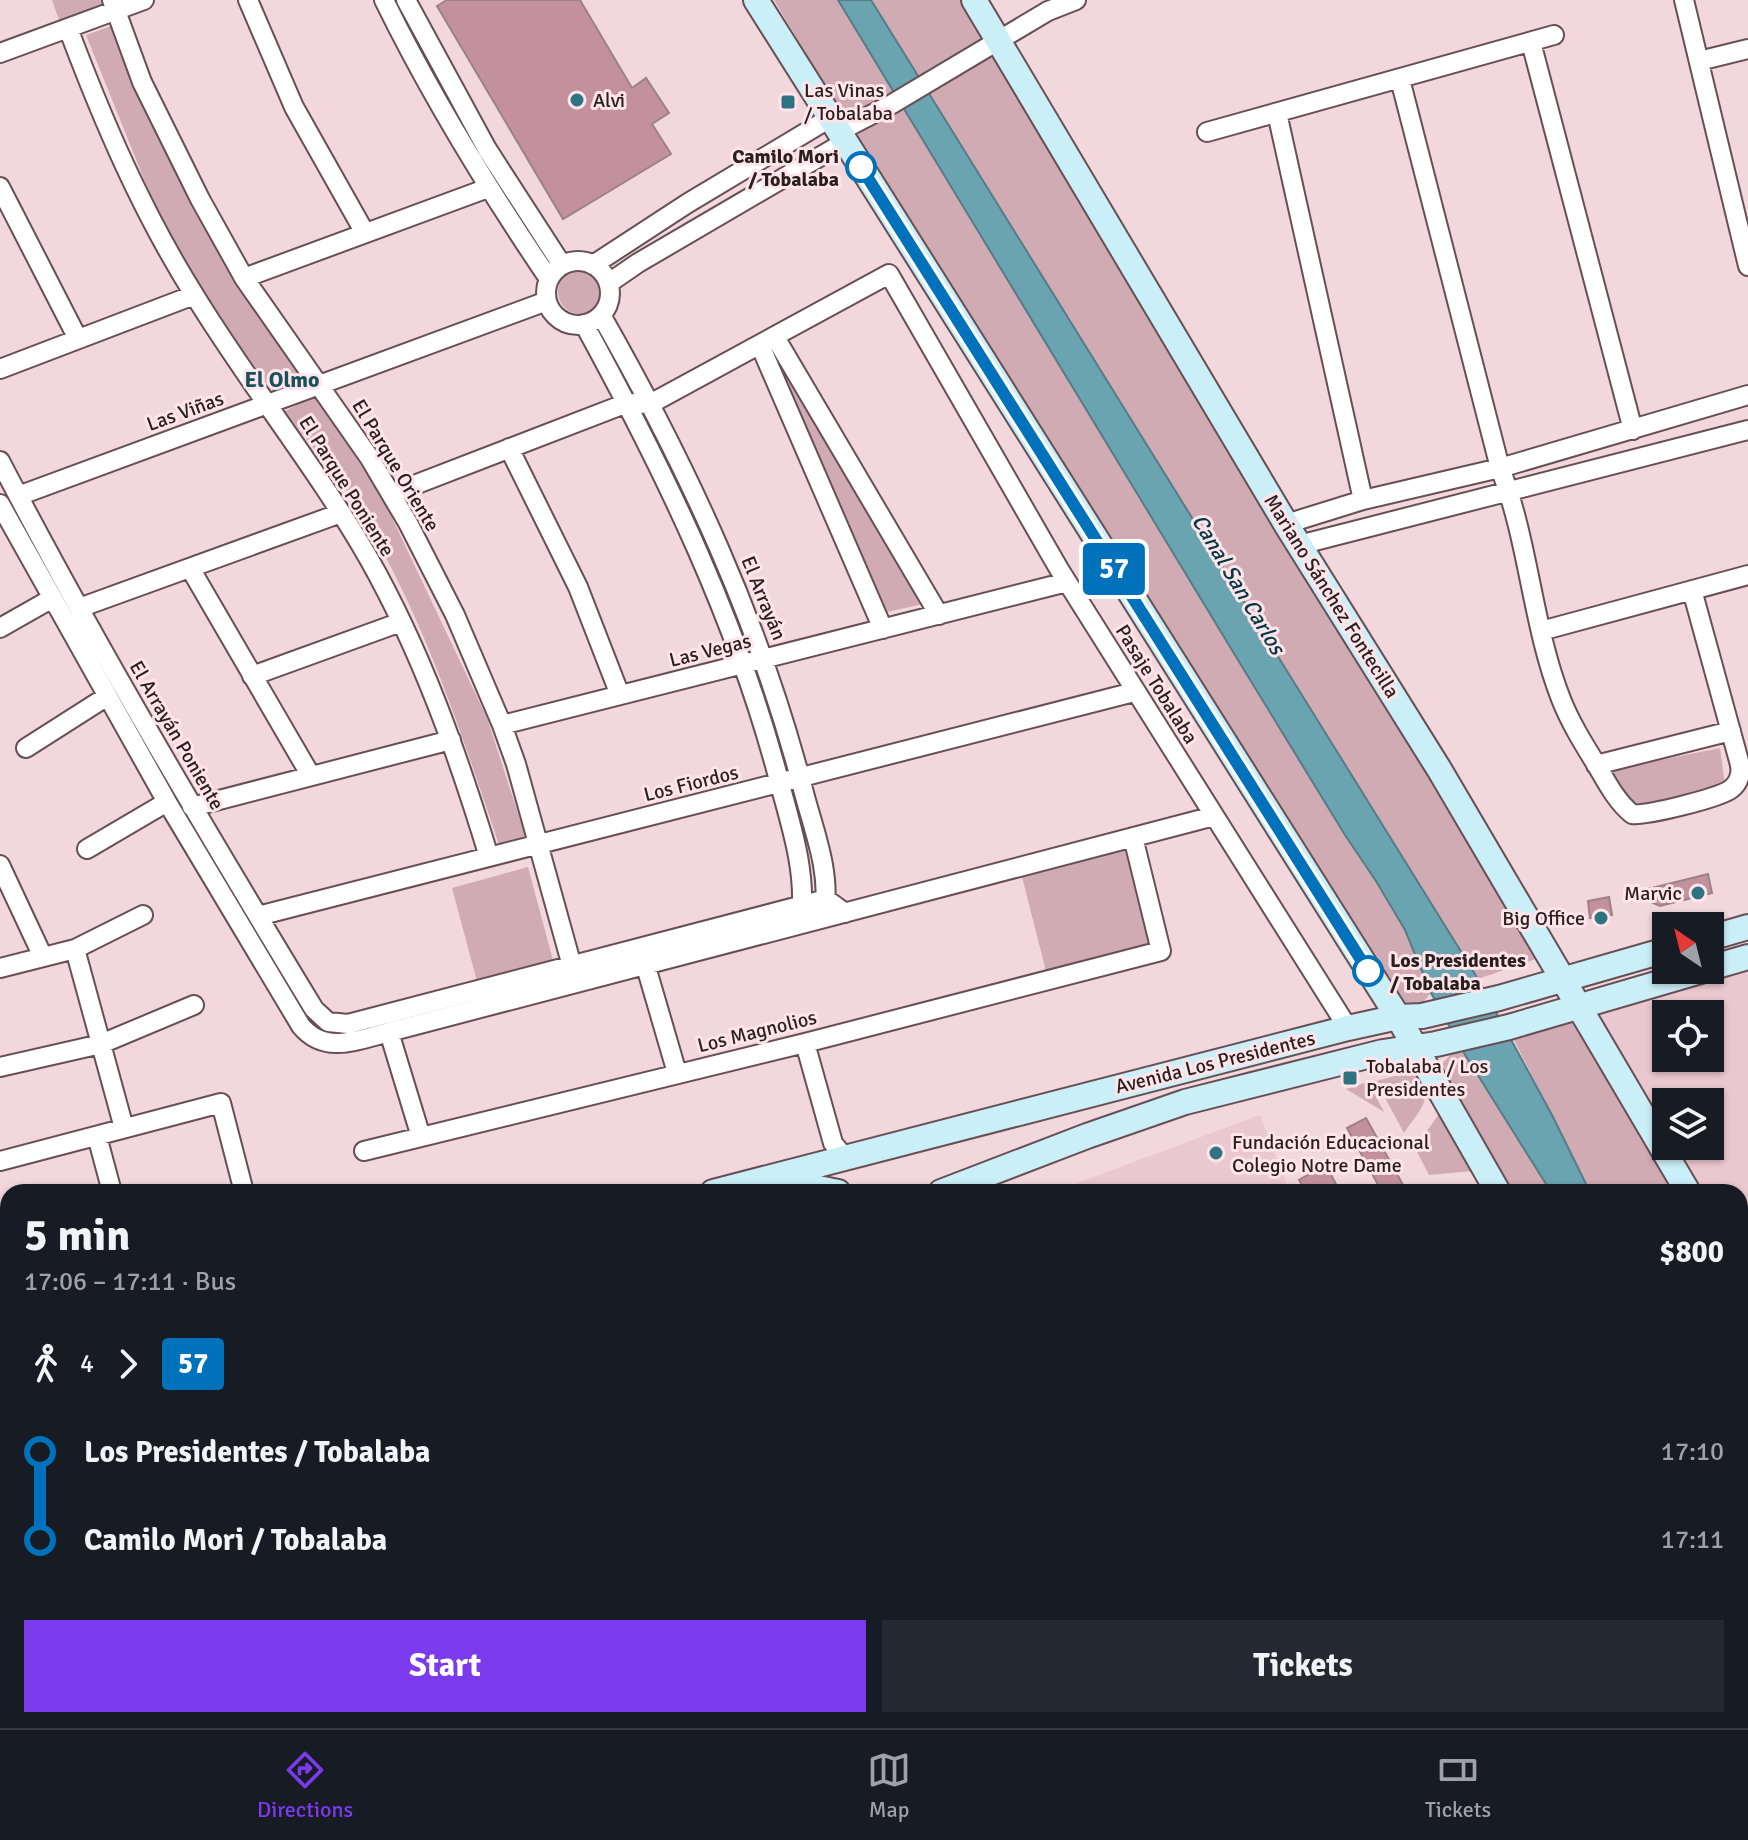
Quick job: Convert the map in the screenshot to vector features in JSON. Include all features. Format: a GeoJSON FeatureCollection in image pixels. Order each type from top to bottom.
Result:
{"type":"FeatureCollection","features":[{"type":"Feature","properties":{"kind":"street"},"geometry":{"type":"LineString","coordinates":[[0,53],[68,28],[113,5],[144,0]]}},
{"type":"Feature","properties":{"kind":"street"},"geometry":{"type":"LineString","coordinates":[[248,0],[294,107],[365,233]]}},
{"type":"Feature","properties":{"kind":"street"},"geometry":{"type":"LineString","coordinates":[[384,0],[433,95],[488,188],[556,272]]}},
{"type":"Feature","properties":{"kind":"street"},"geometry":{"type":"LineString","coordinates":[[406,0],[556,272],[547,301],[552,312],[572,324],[592,320],[607,306],[609,283],[603,272],[593,265],[583,261],[556,272]]}},
{"type":"Feature","properties":{"kind":"street"},"geometry":{"type":"LineString","coordinates":[[756,0],[1398,1017],[1493,1184]]}},
{"type":"Feature","properties":{"kind":"street","name":"Mariano Sánchez Fontecilla"},"geometry":{"type":"LineString","coordinates":[[974,0],[1286,524],[1439,769],[1683,1184]]}},
{"type":"Feature","properties":{"kind":"street"},"geometry":{"type":"LineString","coordinates":[[593,265],[734,177],[892,104],[1048,11],[1076,0]]}},
{"type":"Feature","properties":{"kind":"street"},"geometry":{"type":"LineString","coordinates":[[1684,0],[1747,258]]}},
{"type":"Feature","properties":{"kind":"street","name":"El Parque Oriente"},"geometry":{"type":"LineString","coordinates":[[113,5],[142,82],[200,199],[244,278],[391,494],[455,615],[502,725],[539,844],[574,974]]}},
{"type":"Feature","properties":{"kind":"street","name":"El Parque Poniente"},"geometry":{"type":"LineString","coordinates":[[68,28],[129,175],[194,295],[341,513],[401,622],[451,740],[489,857]]}},
{"type":"Feature","properties":{"kind":"street"},"geometry":{"type":"LineString","coordinates":[[1207,132],[1554,35]]}},
{"type":"Feature","properties":{"kind":"street"},"geometry":{"type":"LineString","coordinates":[[1531,42],[1633,430]]}},
{"type":"Feature","properties":{"kind":"street"},"geometry":{"type":"LineString","coordinates":[[1699,61],[1748,49]]}},
{"type":"Feature","properties":{"kind":"street"},"geometry":{"type":"LineString","coordinates":[[1400,79],[1500,468],[1509,491],[1541,631],[1560,698],[1596,765],[1632,814],[1645,814],[1722,794],[1738,780],[1741,767],[1692,590]]}},
{"type":"Feature","properties":{"kind":"street"},"geometry":{"type":"LineString","coordinates":[[1277,113],[1363,500]]}},
{"type":"Feature","properties":{"kind":"street"},"geometry":{"type":"LineString","coordinates":[[609,283],[746,199],[838,131]]}},
{"type":"Feature","properties":{"kind":"street"},"geometry":{"type":"LineString","coordinates":[[734,177],[746,199]]}},
{"type":"Feature","properties":{"kind":"street"},"geometry":{"type":"LineString","coordinates":[[0,187],[78,339]]}},
{"type":"Feature","properties":{"kind":"street"},"geometry":{"type":"LineString","coordinates":[[244,278],[488,188]]}},
{"type":"Feature","properties":{"kind":"street","name":"Pasaje Tobalaba"},"geometry":{"type":"LineString","coordinates":[[768,341],[889,274],[1067,582],[1348,1028]]}},
{"type":"Feature","properties":{"kind":"street"},"geometry":{"type":"LineString","coordinates":[[0,369],[194,295]]}},
{"type":"Feature","properties":{"kind":"street","name":"Las Viñas"},"geometry":{"type":"LineString","coordinates":[[18,496],[547,301]]}},
{"type":"Feature","properties":{"kind":"street","name":"El Arrayán"},"geometry":{"type":"LineString","coordinates":[[592,320],[627,403],[683,513],[743,664],[780,782],[802,878],[800,924]]}},
{"type":"Feature","properties":{"kind":"street","name":"El Arrayán"},"geometry":{"type":"LineString","coordinates":[[592,320],[650,404],[706,517],[765,659],[822,863],[824,909]]}},
{"type":"Feature","properties":{"kind":"street"},"geometry":{"type":"LineString","coordinates":[[391,494],[627,403],[650,404],[768,341]]}},
{"type":"Feature","properties":{"kind":"street"},"geometry":{"type":"LineString","coordinates":[[768,341],[939,615]]}},
{"type":"Feature","properties":{"kind":"street"},"geometry":{"type":"LineString","coordinates":[[768,341],[883,629]]}},
{"type":"Feature","properties":{"kind":"street"},"geometry":{"type":"LineString","coordinates":[[1286,524],[1363,500],[1500,468],[1748,395]]}},
{"type":"Feature","properties":{"kind":"street"},"geometry":{"type":"LineString","coordinates":[[1299,545],[1748,430]]}},
{"type":"Feature","properties":{"kind":"street"},"geometry":{"type":"LineString","coordinates":[[509,448],[578,587],[620,695]]}},
{"type":"Feature","properties":{"kind":"street","name":"El Arrayán Poniente"},"geometry":{"type":"LineString","coordinates":[[0,461],[192,807],[314,1009],[328,1022],[348,1024],[574,974]]}},
{"type":"Feature","properties":{"kind":"street","name":"El Arrayán Poniente"},"geometry":{"type":"LineString","coordinates":[[0,504],[106,697],[301,1026],[322,1042],[343,1043],[389,1032]]}},
{"type":"Feature","properties":{"kind":"street"},"geometry":{"type":"LineString","coordinates":[[79,608],[341,513]]}},
{"type":"Feature","properties":{"kind":"street"},"geometry":{"type":"LineString","coordinates":[[190,568],[311,776]]}},
{"type":"Feature","properties":{"kind":"street"},"geometry":{"type":"LineString","coordinates":[[1541,631],[1748,575]]}},
{"type":"Feature","properties":{"kind":"street","name":"Las Vegas"},"geometry":{"type":"LineString","coordinates":[[502,725],[1067,582]]}},
{"type":"Feature","properties":{"kind":"street"},"geometry":{"type":"LineString","coordinates":[[0,628],[51,599]]}},
{"type":"Feature","properties":{"kind":"street"},"geometry":{"type":"LineString","coordinates":[[252,676],[401,622]]}},
{"type":"Feature","properties":{"kind":"street","name":"Los Fiordos"},"geometry":{"type":"LineString","coordinates":[[258,916],[1134,692]]}},
{"type":"Feature","properties":{"kind":"street"},"geometry":{"type":"LineString","coordinates":[[26,748],[106,697]]}},
{"type":"Feature","properties":{"kind":"street"},"geometry":{"type":"LineString","coordinates":[[1596,765],[1731,731]]}},
{"type":"Feature","properties":{"kind":"street"},"geometry":{"type":"LineString","coordinates":[[192,807],[451,740]]}},
{"type":"Feature","properties":{"kind":"street"},"geometry":{"type":"LineString","coordinates":[[87,849],[167,802]]}},
{"type":"Feature","properties":{"kind":"street"},"geometry":{"type":"LineString","coordinates":[[643,956],[802,905],[845,913],[1214,816]]}},
{"type":"Feature","properties":{"kind":"street","name":"Los Magnolios"},"geometry":{"type":"LineString","coordinates":[[364,1151],[805,1043],[1161,951],[1133,837]]}},
{"type":"Feature","properties":{"kind":"street"},"geometry":{"type":"LineString","coordinates":[[0,865],[43,957]]}},
{"type":"Feature","properties":{"kind":"street"},"geometry":{"type":"LineString","coordinates":[[421,1137],[389,1032],[574,974],[643,956],[800,924],[824,909]]}},
{"type":"Feature","properties":{"kind":"street"},"geometry":{"type":"LineString","coordinates":[[0,968],[75,949],[143,915]]}},
{"type":"Feature","properties":{"kind":"street"},"geometry":{"type":"LineString","coordinates":[[1724,934],[1748,927]]}},
{"type":"Feature","properties":{"kind":"street"},"geometry":{"type":"LineString","coordinates":[[75,949],[124,1128]]}},
{"type":"Feature","properties":{"kind":"street","name":"Avenida Los Presidentes"},"geometry":{"type":"LineString","coordinates":[[744,1184],[1348,1028],[1499,998],[1652,954]]}},
{"type":"Feature","properties":{"kind":"street"},"geometry":{"type":"LineString","coordinates":[[643,956],[677,1073]]}},
{"type":"Feature","properties":{"kind":"street"},"geometry":{"type":"LineString","coordinates":[[1724,964],[1748,957]]}},
{"type":"Feature","properties":{"kind":"street","name":"Avenida Los Presidentes"},"geometry":{"type":"LineString","coordinates":[[962,1184],[1127,1121],[1253,1084],[1414,1045],[1442,1043],[1509,1027],[1656,984]]}},
{"type":"Feature","properties":{"kind":"street"},"geometry":{"type":"LineString","coordinates":[[0,1067],[101,1044],[194,1005]]}},
{"type":"Feature","properties":{"kind":"street"},"geometry":{"type":"LineString","coordinates":[[1300,1072],[1293,1056],[1302,1041]]}},
{"type":"Feature","properties":{"kind":"street"},"geometry":{"type":"LineString","coordinates":[[805,1043],[833,1143],[845,1158],[839,1175],[843,1184]]}},
{"type":"Feature","properties":{"kind":"street"},"geometry":{"type":"LineString","coordinates":[[1245,1054],[1256,1067],[1253,1084]]}},
{"type":"Feature","properties":{"kind":"street"},"geometry":{"type":"LineString","coordinates":[[0,1161],[221,1103],[242,1184]]}},
{"type":"Feature","properties":{"kind":"street"},"geometry":{"type":"LineString","coordinates":[[97,1136],[110,1184]]}},
{"type":"Feature","properties":{"kind":"street","name":"Avenida Los Presidentes"},"geometry":{"type":"LineString","coordinates":[[764,1179],[804,1184]]}},
{"type":"Feature","properties":{"kind":"shaded area"},"geometry":{"type":"Polygon","coordinates":[[[52,0],[100,0],[102,4],[59,20],[52,0]]]}},
{"type":"Feature","properties":{"kind":"shaded area"},"geometry":{"type":"Polygon","coordinates":[[[774,0],[838,0],[1405,930],[1431,993],[1423,1002],[1412,1006],[1401,1001],[919,244],[774,0]]]}},
{"type":"Feature","properties":{"kind":"shaded area"},"geometry":{"type":"Polygon","coordinates":[[[871,0],[963,0],[1541,957],[1478,979],[871,0]]]}},
{"type":"Feature","properties":{"kind":"shaded area"},"geometry":{"type":"Polygon","coordinates":[[[111,26],[170,160],[233,279],[302,379],[275,394],[201,294],[150,194],[86,35],[111,26]]]}},
{"type":"Feature","properties":{"kind":"shaded area"},"geometry":{"type":"Polygon","coordinates":[[[580,270],[596,276],[602,292],[596,308],[580,314],[564,308],[558,292],[564,276],[580,270]]]}},
{"type":"Feature","properties":{"kind":"shaded area"},"geometry":{"type":"Polygon","coordinates":[[[771,349],[923,604],[887,612],[771,349]]]}},
{"type":"Feature","properties":{"kind":"shaded area"},"geometry":{"type":"Polygon","coordinates":[[[316,395],[383,499],[487,718],[528,844],[501,851],[438,672],[400,585],[354,503],[285,411],[316,395]]]}},
{"type":"Feature","properties":{"kind":"shaded area"},"geometry":{"type":"Polygon","coordinates":[[[1720,748],[1725,785],[1646,805],[1629,801],[1611,770],[1720,748]]]}},
{"type":"Feature","properties":{"kind":"shaded area"},"geometry":{"type":"Polygon","coordinates":[[[1125,846],[1151,947],[1047,975],[1021,873],[1125,846]]]}},
{"type":"Feature","properties":{"kind":"shaded area"},"geometry":{"type":"Polygon","coordinates":[[[528,867],[554,964],[478,985],[452,888],[528,867]]]}},
{"type":"Feature","properties":{"kind":"shaded area"},"geometry":{"type":"Polygon","coordinates":[[[1748,968],[1748,1184],[1694,1184],[1680,1160],[1724,1160],[1724,1088],[1652,1088],[1652,1111],[1595,1011],[1691,984],[1724,984],[1724,975],[1748,968]]]}},
{"type":"Feature","properties":{"kind":"shaded area"},"geometry":{"type":"Polygon","coordinates":[[[1575,1016],[1652,1153],[1652,1160],[1656,1160],[1670,1184],[1586,1184],[1510,1032],[1575,1016]]]}},
{"type":"Feature","properties":{"kind":"shaded area"},"geometry":{"type":"Polygon","coordinates":[[[1453,1052],[1464,1053],[1546,1184],[1504,1184],[1441,1065],[1453,1052]]]}},
{"type":"Feature","properties":{"kind":"shaded area"},"geometry":{"type":"Polygon","coordinates":[[[1414,1071],[1425,1097],[1421,1109],[1404,1133],[1376,1081],[1414,1071]]]}},
{"type":"Feature","properties":{"kind":"shaded area"},"geometry":{"type":"Polygon","coordinates":[[[1368,1082],[1384,1112],[1346,1089],[1368,1082]]]}},
{"type":"Feature","properties":{"kind":"shaded area"},"geometry":{"type":"Polygon","coordinates":[[[1439,1114],[1473,1171],[1429,1175],[1415,1148],[1439,1114]]]}},
{"type":"Feature","properties":{"kind":"shaded area","name":"Fundación Educacional Colegio Notre Dame"},"geometry":{"type":"Polygon","coordinates":[[[1260,1115],[1287,1184],[1075,1184],[1260,1115]]]}},
{"type":"Feature","properties":{"kind":"water"},"geometry":{"type":"Polygon","coordinates":[[[838,0],[871,0],[1478,979],[1586,1184],[1546,1184],[1464,1053],[1431,993],[1405,930],[838,0]]]}},
{"type":"Feature","properties":{"kind":"building","name":"Alvi"},"geometry":{"type":"Polygon","coordinates":[[[447,0],[580,0],[632,88],[646,78],[669,113],[652,124],[671,154],[563,219],[437,6],[447,0]]]}},
{"type":"Feature","properties":{"kind":"building"},"geometry":{"type":"Polygon","coordinates":[[[1708,874],[1712,893],[1660,906],[1653,903],[1648,889],[1708,874]]]}},
{"type":"Feature","properties":{"kind":"building"},"geometry":{"type":"Polygon","coordinates":[[[1609,897],[1612,915],[1590,918],[1588,901],[1609,897]]]}},
{"type":"Feature","properties":{"kind":"building"},"geometry":{"type":"Polygon","coordinates":[[[1366,1118],[1403,1184],[1378,1184],[1347,1128],[1366,1118]]]}},
{"type":"Feature","properties":{"kind":"building"},"geometry":{"type":"Polygon","coordinates":[[[1326,1165],[1336,1184],[1301,1184],[1299,1180],[1326,1165]]]}},
{"type":"Feature","properties":{"kind":"bus line","name":"57"},"geometry":{"type":"LineString","coordinates":[[861,167],[1368,971]]}},
{"type":"Feature","properties":{"kind":"place","name":"Alvi"},"geometry":{"type":"Point","coordinates":[577,100]}},
{"type":"Feature","properties":{"kind":"place","name":"Las Vinas / Tobalaba"},"geometry":{"type":"Point","coordinates":[788,102]}},
{"type":"Feature","properties":{"kind":"place","name":"Camilo Mori / Tobalaba"},"geometry":{"type":"Point","coordinates":[861,167]}},
{"type":"Feature","properties":{"kind":"place","name":"Marvic"},"geometry":{"type":"Point","coordinates":[1698,893]}},
{"type":"Feature","properties":{"kind":"place","name":"Big Office"},"geometry":{"type":"Point","coordinates":[1601,918]}},
{"type":"Feature","properties":{"kind":"place","name":"Los Presidentes / Tobalaba"},"geometry":{"type":"Point","coordinates":[1368,971]}},
{"type":"Feature","properties":{"kind":"place","name":"Tobalaba / Los Presidentes"},"geometry":{"type":"Point","coordinates":[1350,1078]}},
{"type":"Feature","properties":{"kind":"place","name":"Fundación Educacional Colegio Notre Dame"},"geometry":{"type":"Point","coordinates":[1216,1153]}},
{"type":"Feature","properties":{"kind":"district","name":"El Olmo"},"geometry":{"type":"Point","coordinates":[282,379]}},
{"type":"Feature","properties":{"kind":"water label","name":"Canal San Carlos"},"geometry":{"type":"Point","coordinates":[1239,584]}}]}
